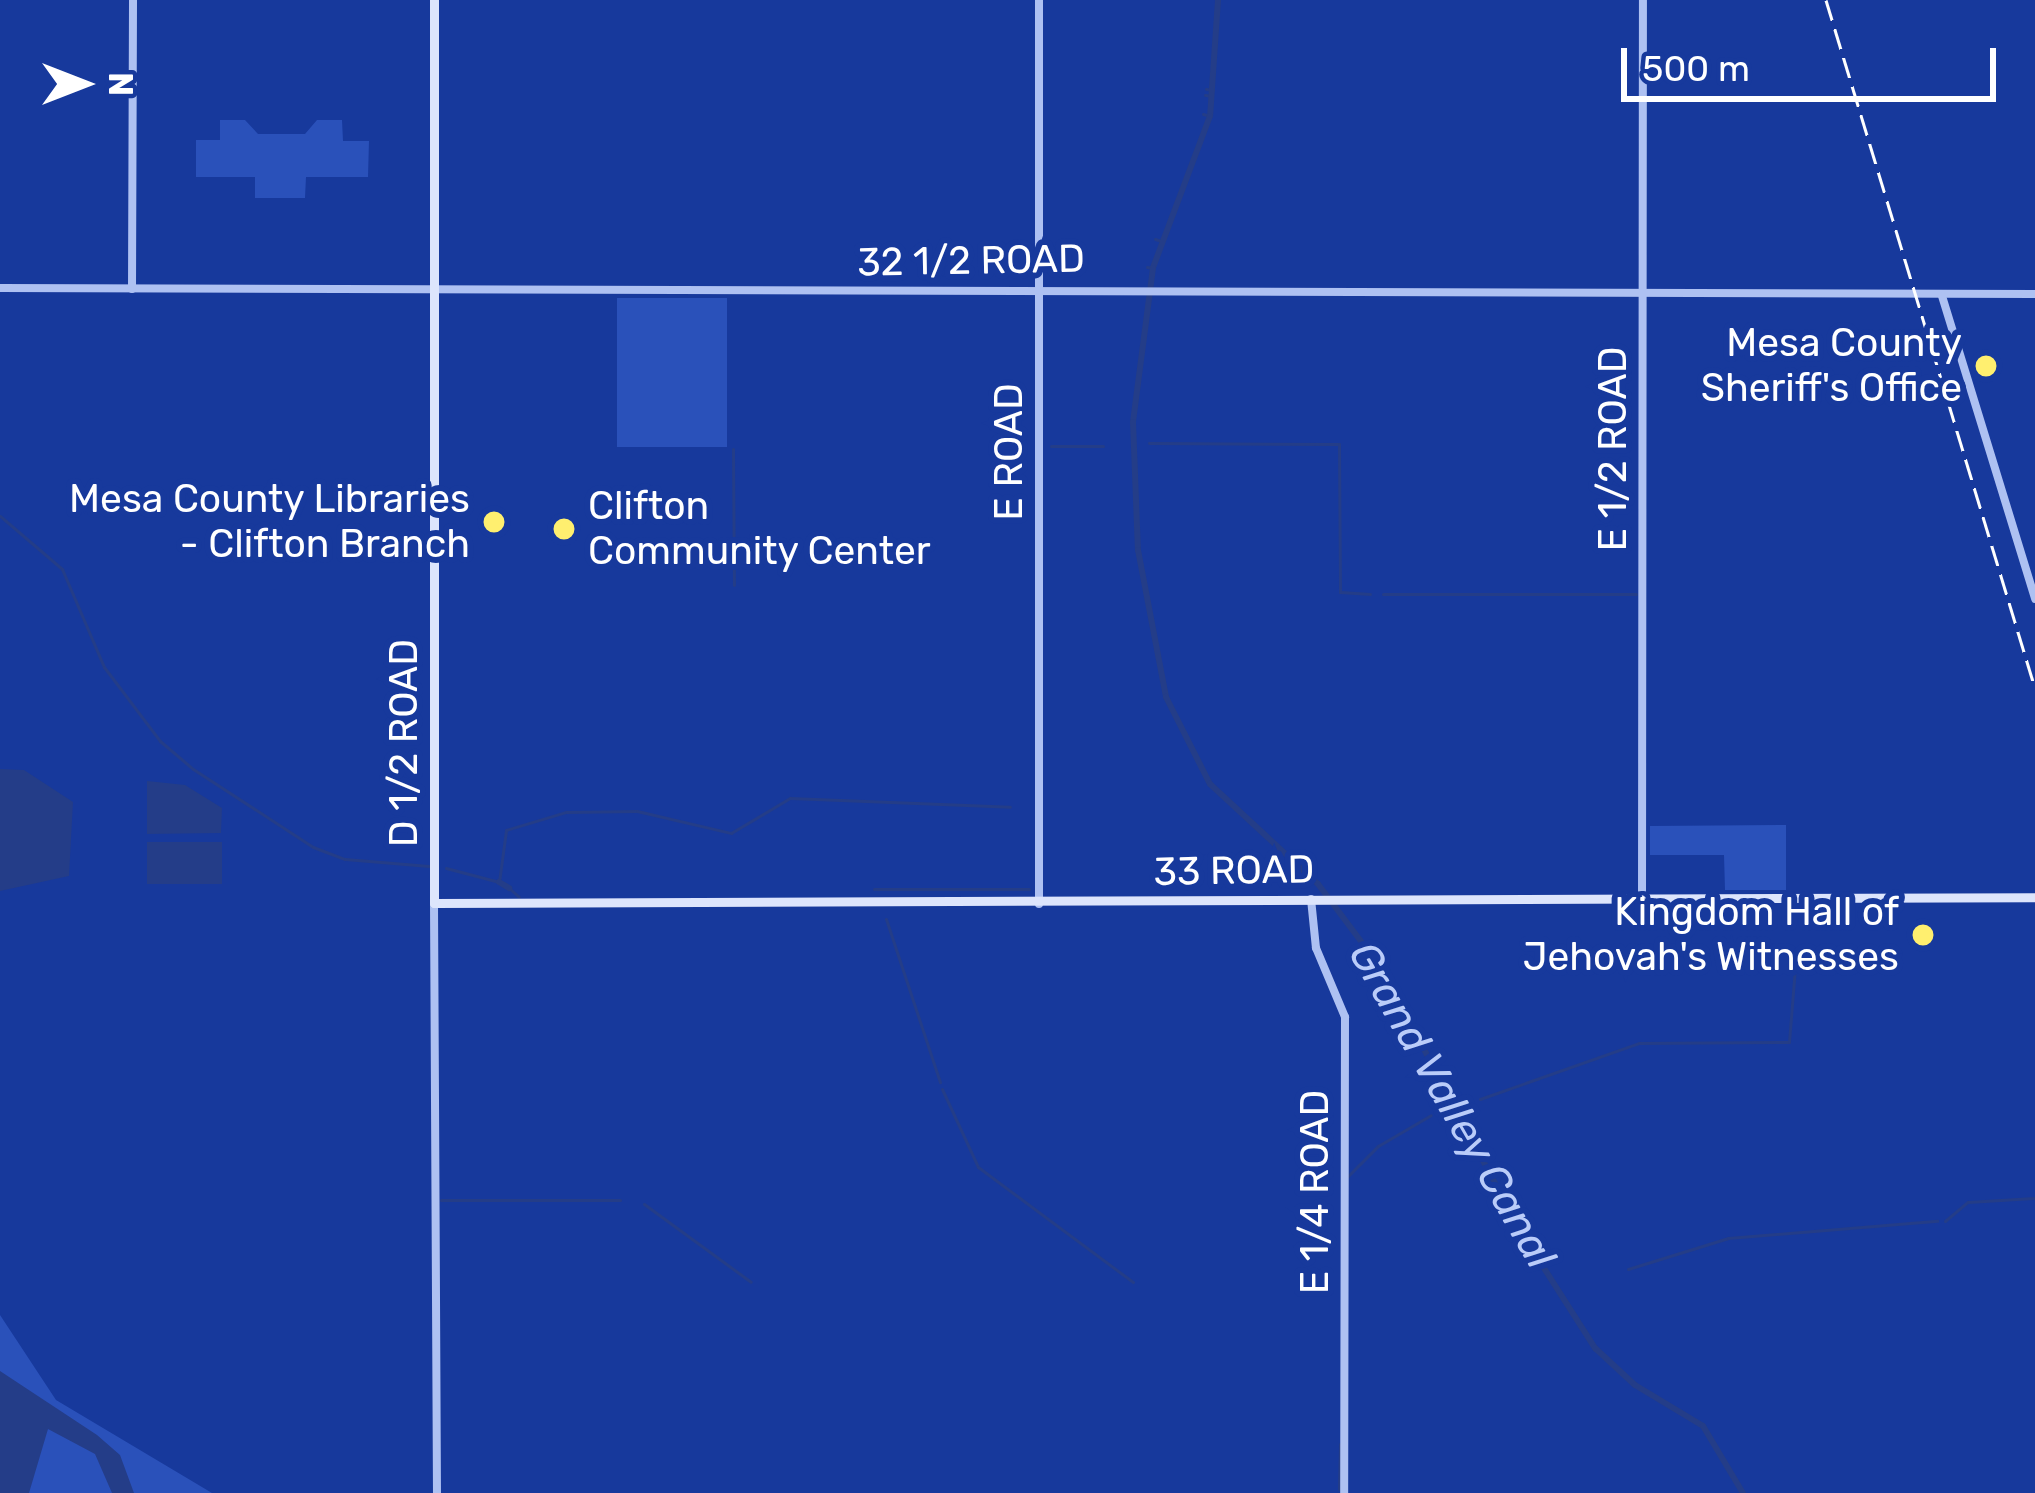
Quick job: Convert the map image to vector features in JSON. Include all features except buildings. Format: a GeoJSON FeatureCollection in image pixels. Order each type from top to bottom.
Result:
{"type":"FeatureCollection","features":[{"type":"Feature","properties":{"kind":"main road","name":"D 1/2 ROAD"},"geometry":{"type":"LineString","coordinates":[[434,0],[434,902]]}},
{"type":"Feature","properties":{"kind":"main road","name":"33 ROAD"},"geometry":{"type":"LineString","coordinates":[[434,902],[1039,904],[2035,897]]}},
{"type":"Feature","properties":{"kind":"street"},"geometry":{"type":"LineString","coordinates":[[132,289],[133,0]]}},
{"type":"Feature","properties":{"kind":"street","name":"E ROAD"},"geometry":{"type":"LineString","coordinates":[[1039,0],[1039,904]]}},
{"type":"Feature","properties":{"kind":"street","name":"E 1/2 ROAD"},"geometry":{"type":"LineString","coordinates":[[1642,897],[1643,0]]}},
{"type":"Feature","properties":{"kind":"street","name":"32 1/2 ROAD"},"geometry":{"type":"LineString","coordinates":[[0,288],[1643,290],[1715,299],[2035,294]]}},
{"type":"Feature","properties":{"kind":"street"},"geometry":{"type":"LineString","coordinates":[[1942,296],[2035,599]]}},
{"type":"Feature","properties":{"kind":"street","name":"E 1/4 ROAD"},"geometry":{"type":"LineString","coordinates":[[1316,899],[1316,948],[1346,1017],[1344,1493]]}},
{"type":"Feature","properties":{"kind":"street","name":"D 1/2 ROAD"},"geometry":{"type":"LineString","coordinates":[[434,902],[435,1489]]}},
{"type":"Feature","properties":{"kind":"shaded area"},"geometry":{"type":"Polygon","coordinates":[[[220,120],[245,120],[258,134],[305,134],[317,120],[342,120],[343,141],[369,141],[368,177],[306,177],[305,198],[255,198],[255,177],[196,177],[196,140],[220,140],[220,120]]]}},
{"type":"Feature","properties":{"kind":"shaded area"},"geometry":{"type":"Polygon","coordinates":[[[617,298],[727,298],[727,447],[617,447],[617,298]]]}},
{"type":"Feature","properties":{"kind":"shaded area"},"geometry":{"type":"Polygon","coordinates":[[[0,769],[24,770],[73,802],[69,876],[0,891],[0,769]]]}},
{"type":"Feature","properties":{"kind":"shaded area"},"geometry":{"type":"Polygon","coordinates":[[[147,781],[185,785],[222,808],[221,833],[147,834],[147,781]]]}},
{"type":"Feature","properties":{"kind":"shaded area"},"geometry":{"type":"Polygon","coordinates":[[[1786,825],[1786,890],[1725,890],[1724,855],[1650,855],[1650,826],[1786,825]]]}},
{"type":"Feature","properties":{"kind":"shaded area"},"geometry":{"type":"Polygon","coordinates":[[[147,842],[222,842],[222,884],[147,884],[147,842]]]}},
{"type":"Feature","properties":{"kind":"shaded area"},"geometry":{"type":"Polygon","coordinates":[[[0,1315],[56,1400],[212,1493],[0,1493],[0,1315]]]}},
{"type":"Feature","properties":{"kind":"shaded area"},"geometry":{"type":"Polygon","coordinates":[[[0,1371],[120,1455],[134,1493],[112,1493],[95,1454],[48,1429],[29,1493],[0,1493],[0,1371]]]}},
{"type":"Feature","properties":{"kind":"waterway","name":"Grand Valley Canal"},"geometry":{"type":"LineString","coordinates":[[1218,0],[1210,116],[1153,268],[1133,422],[1138,550],[1166,697],[1210,784],[1318,884],[1381,968],[1521,1232],[1595,1348],[1635,1385],[1703,1426],[1743,1493]]}},
{"type":"Feature","properties":{"kind":"waterway","name":"Grand Valley Canal"},"geometry":{"type":"LineString","coordinates":[[1206,89],[1213,90]]}},
{"type":"Feature","properties":{"kind":"waterway","name":"Grand Valley Canal"},"geometry":{"type":"LineString","coordinates":[[1205,95],[1212,96]]}},
{"type":"Feature","properties":{"kind":"waterway","name":"Grand Valley Canal"},"geometry":{"type":"LineString","coordinates":[[1203,114],[1210,116]]}},
{"type":"Feature","properties":{"kind":"waterway"},"geometry":{"type":"LineString","coordinates":[[1155,239],[1161,241]]}},
{"type":"Feature","properties":{"kind":"waterway","name":"Grand Valley Canal"},"geometry":{"type":"LineString","coordinates":[[1147,267],[1153,268]]}},
{"type":"Feature","properties":{"kind":"waterway"},"geometry":{"type":"LineString","coordinates":[[1149,443],[1339,444],[1340,592],[1370,594]]}},
{"type":"Feature","properties":{"kind":"waterway"},"geometry":{"type":"LineString","coordinates":[[1051,446],[1103,446]]}},
{"type":"Feature","properties":{"kind":"waterway"},"geometry":{"type":"LineString","coordinates":[[733,449],[734,585]]}},
{"type":"Feature","properties":{"kind":"waterway"},"geometry":{"type":"LineString","coordinates":[[0,516],[62,569],[104,667],[160,741],[193,769],[313,847],[345,859],[429,866]]}},
{"type":"Feature","properties":{"kind":"waterway"},"geometry":{"type":"LineString","coordinates":[[1383,594],[1636,594]]}},
{"type":"Feature","properties":{"kind":"waterway"},"geometry":{"type":"LineString","coordinates":[[446,868],[499,882],[506,830],[566,812],[637,811],[731,833],[790,798],[1010,807]]}},
{"type":"Feature","properties":{"kind":"waterway"},"geometry":{"type":"LineString","coordinates":[[499,882],[509,888]]}},
{"type":"Feature","properties":{"kind":"waterway"},"geometry":{"type":"LineString","coordinates":[[509,888],[519,897]]}},
{"type":"Feature","properties":{"kind":"waterway"},"geometry":{"type":"LineString","coordinates":[[874,889],[1029,889]]}},
{"type":"Feature","properties":{"kind":"waterway"},"geometry":{"type":"LineString","coordinates":[[886,919],[940,1082]]}},
{"type":"Feature","properties":{"kind":"waterway"},"geometry":{"type":"LineString","coordinates":[[1480,1099],[1639,1043],[1789,1042],[1795,968]]}},
{"type":"Feature","properties":{"kind":"waterway"},"geometry":{"type":"LineString","coordinates":[[942,1089],[978,1167],[1133,1282]]}},
{"type":"Feature","properties":{"kind":"waterway"},"geometry":{"type":"LineString","coordinates":[[1347,1177],[1378,1146],[1431,1115]]}},
{"type":"Feature","properties":{"kind":"waterway"},"geometry":{"type":"LineString","coordinates":[[1945,1221],[1968,1202],[2035,1198]]}},
{"type":"Feature","properties":{"kind":"waterway"},"geometry":{"type":"LineString","coordinates":[[441,1200],[620,1200]]}},
{"type":"Feature","properties":{"kind":"waterway"},"geometry":{"type":"LineString","coordinates":[[644,1204],[751,1282]]}},
{"type":"Feature","properties":{"kind":"waterway"},"geometry":{"type":"LineString","coordinates":[[1628,1269],[1728,1238],[1937,1221]]}},
{"type":"Feature","properties":{"kind":"waterway"},"geometry":{"type":"LineString","coordinates":[[1339,1489],[1340,1444]]}},
{"type":"Feature","properties":{"kind":"railway"},"geometry":{"type":"LineString","coordinates":[[1826,0],[2035,688]]}},
{"type":"Feature","properties":{"kind":"place","name":"Mesa County Sheriff's Office"},"geometry":{"type":"Point","coordinates":[1986,366]}},
{"type":"Feature","properties":{"kind":"place","name":"Mesa County Libraries - Clifton Branch"},"geometry":{"type":"Point","coordinates":[494,522]}},
{"type":"Feature","properties":{"kind":"place","name":"Clifton Community Center"},"geometry":{"type":"Point","coordinates":[564,529]}},
{"type":"Feature","properties":{"kind":"place","name":"Kingdom Hall of Jehovah's Witnesses"},"geometry":{"type":"Point","coordinates":[1923,935]}}]}
